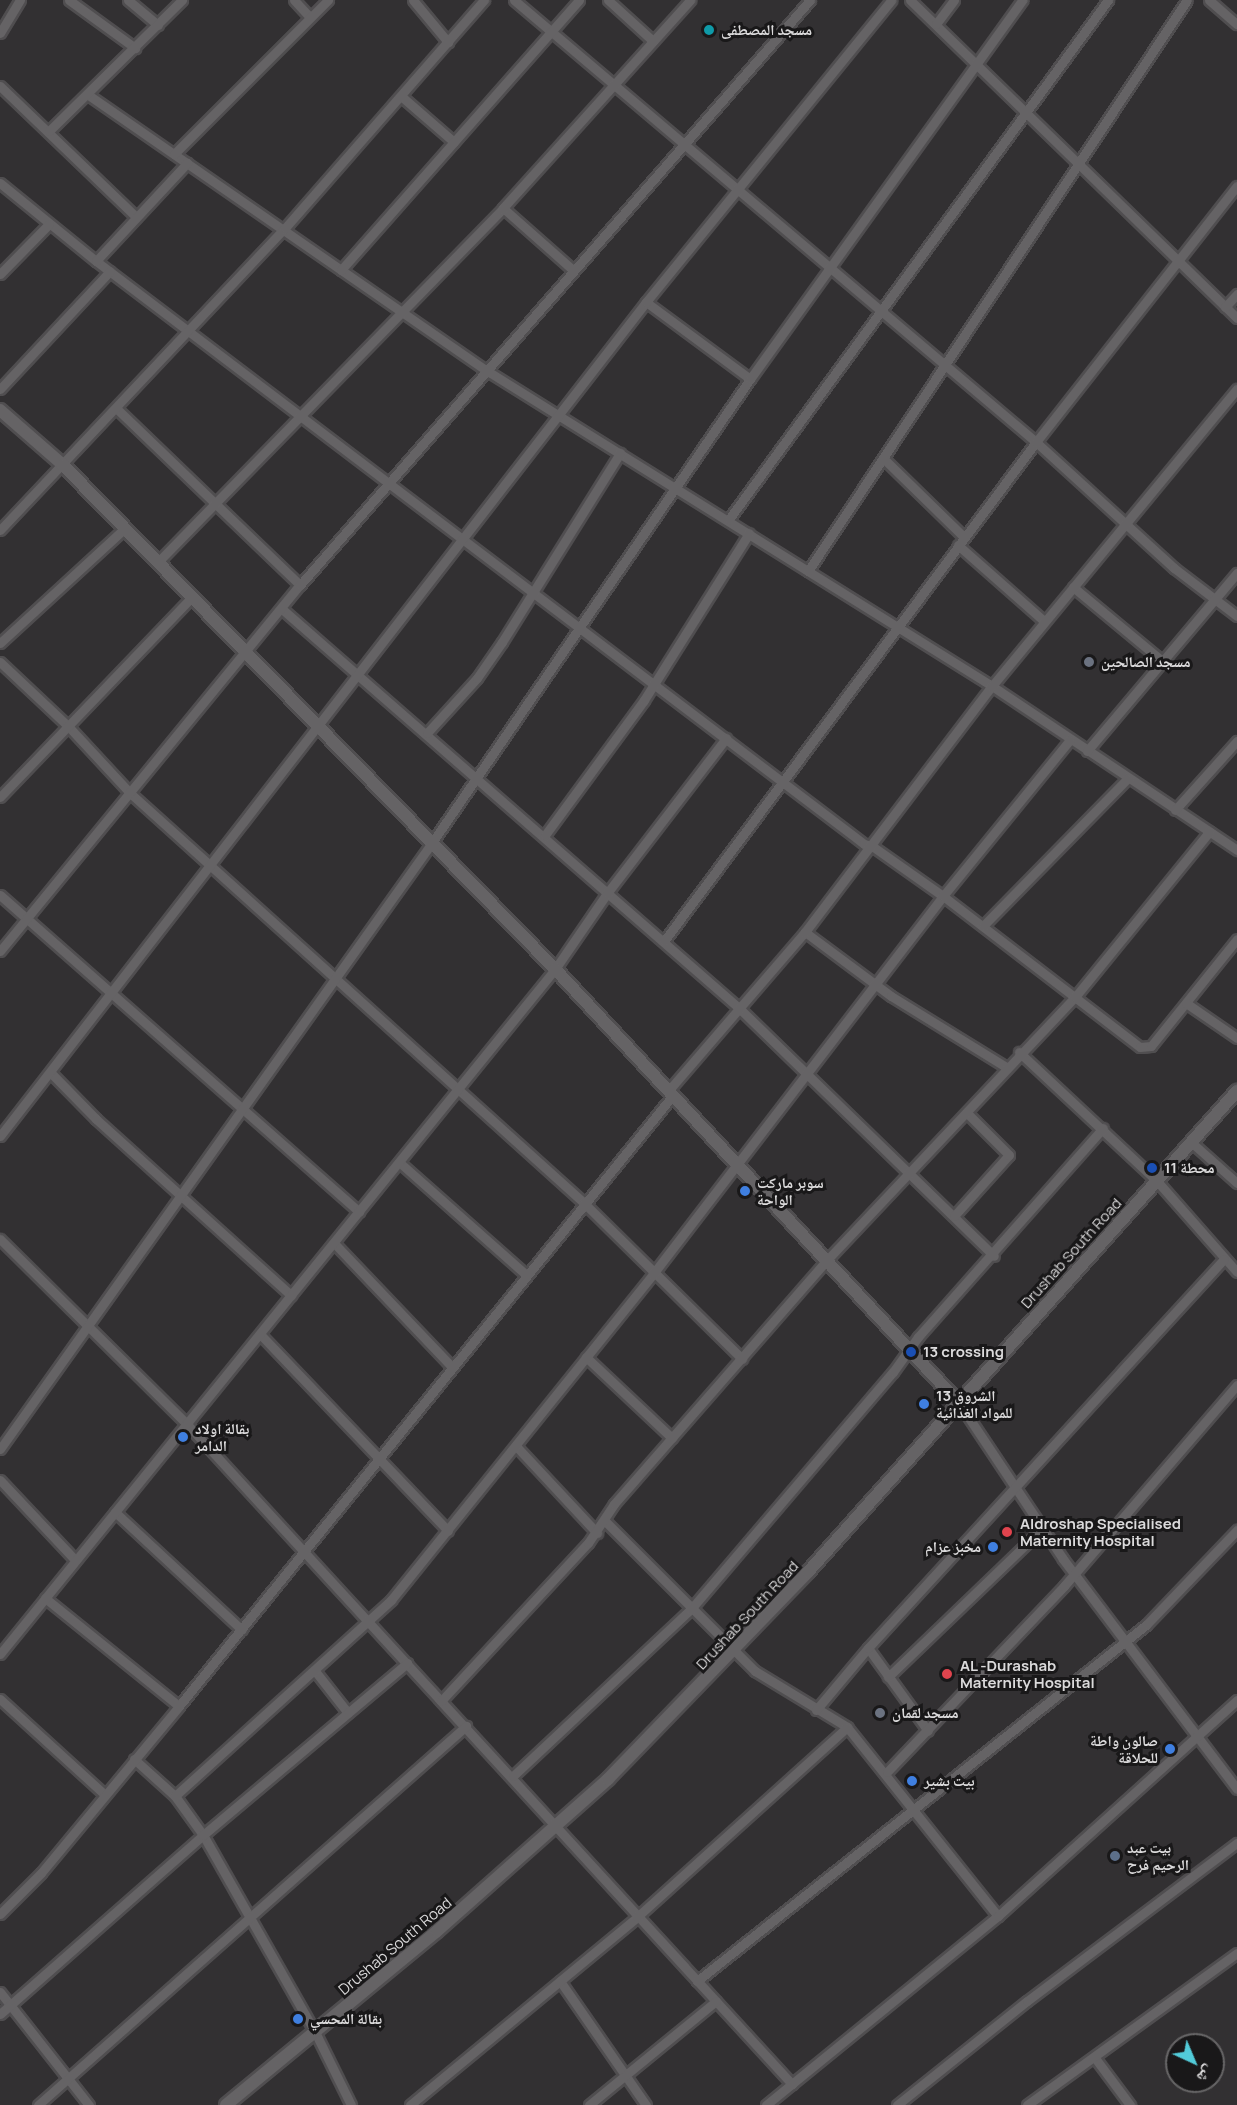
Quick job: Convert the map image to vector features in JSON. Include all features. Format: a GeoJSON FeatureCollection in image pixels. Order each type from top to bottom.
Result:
{"type":"FeatureCollection","features":[{"type":"Feature","properties":{"kind":"street"},"geometry":{"type":"LineString","coordinates":[[0,33],[20,0]]}},
{"type":"Feature","properties":{"kind":"street"},"geometry":{"type":"LineString","coordinates":[[128,0],[158,25]]}},
{"type":"Feature","properties":{"kind":"street"},"geometry":{"type":"LineString","coordinates":[[49,131],[182,0]]}},
{"type":"Feature","properties":{"kind":"street"},"geometry":{"type":"LineString","coordinates":[[294,0],[310,17]]}},
{"type":"Feature","properties":{"kind":"street"},"geometry":{"type":"LineString","coordinates":[[174,154],[328,0]]}},
{"type":"Feature","properties":{"kind":"street"},"geometry":{"type":"LineString","coordinates":[[413,0],[448,42]]}},
{"type":"Feature","properties":{"kind":"street"},"geometry":{"type":"LineString","coordinates":[[0,530],[285,228],[484,0]]}},
{"type":"Feature","properties":{"kind":"street"},"geometry":{"type":"LineString","coordinates":[[514,0],[612,87],[883,310],[1127,522],[1174,568],[1237,616]]}},
{"type":"Feature","properties":{"kind":"street"},"geometry":{"type":"LineString","coordinates":[[341,270],[579,0]]}},
{"type":"Feature","properties":{"kind":"street"},"geometry":{"type":"LineString","coordinates":[[608,0],[653,41]]}},
{"type":"Feature","properties":{"kind":"street"},"geometry":{"type":"LineString","coordinates":[[158,562],[503,208],[690,0]]}},
{"type":"Feature","properties":{"kind":"street"},"geometry":{"type":"LineString","coordinates":[[0,951],[300,585],[489,372],[573,270],[810,0]]}},
{"type":"Feature","properties":{"kind":"street"},"geometry":{"type":"LineString","coordinates":[[0,1136],[358,672],[560,416],[646,302],[891,0]]}},
{"type":"Feature","properties":{"kind":"street"},"geometry":{"type":"LineString","coordinates":[[910,0],[1237,318]]}},
{"type":"Feature","properties":{"kind":"street"},"geometry":{"type":"LineString","coordinates":[[936,24],[954,0]]}},
{"type":"Feature","properties":{"kind":"street"},"geometry":{"type":"LineString","coordinates":[[0,1449],[332,979],[431,843],[750,380],[1022,0]]}},
{"type":"Feature","properties":{"kind":"street"},"geometry":{"type":"LineString","coordinates":[[729,519],[1028,113],[1108,0]]}},
{"type":"Feature","properties":{"kind":"street"},"geometry":{"type":"LineString","coordinates":[[808,571],[946,366],[1186,0]]}},
{"type":"Feature","properties":{"kind":"street"},"geometry":{"type":"LineString","coordinates":[[1209,0],[1237,24]]}},
{"type":"Feature","properties":{"kind":"street"},"geometry":{"type":"LineString","coordinates":[[71,1],[135,48]]}},
{"type":"Feature","properties":{"kind":"street"},"geometry":{"type":"LineString","coordinates":[[1,89],[49,131],[136,217]]}},
{"type":"Feature","properties":{"kind":"street"},"geometry":{"type":"LineString","coordinates":[[87,94],[285,228],[341,270],[489,372],[729,519],[992,686],[1127,779],[1237,850]]}},
{"type":"Feature","properties":{"kind":"street"},"geometry":{"type":"LineString","coordinates":[[400,96],[454,142]]}},
{"type":"Feature","properties":{"kind":"street"},"geometry":{"type":"LineString","coordinates":[[96,261],[187,163]]}},
{"type":"Feature","properties":{"kind":"street"},"geometry":{"type":"LineString","coordinates":[[0,183],[96,261],[189,329],[654,685],[782,778],[864,844],[872,846],[943,896],[1146,1049],[1237,939]]}},
{"type":"Feature","properties":{"kind":"street"},"geometry":{"type":"LineString","coordinates":[[664,941],[782,778],[1036,442],[1237,186]]}},
{"type":"Feature","properties":{"kind":"street"},"geometry":{"type":"LineString","coordinates":[[503,208],[573,270]]}},
{"type":"Feature","properties":{"kind":"street"},"geometry":{"type":"LineString","coordinates":[[0,274],[49,224]]}},
{"type":"Feature","properties":{"kind":"street"},"geometry":{"type":"LineString","coordinates":[[0,389],[110,271]]}},
{"type":"Feature","properties":{"kind":"street"},"geometry":{"type":"LineString","coordinates":[[1225,307],[1237,294]]}},
{"type":"Feature","properties":{"kind":"street"},"geometry":{"type":"LineString","coordinates":[[646,302],[750,380]]}},
{"type":"Feature","properties":{"kind":"street"},"geometry":{"type":"LineString","coordinates":[[0,1914],[41,1873],[242,1629],[377,1457],[804,932],[1044,621],[1237,389]]}},
{"type":"Feature","properties":{"kind":"street"},"geometry":{"type":"LineString","coordinates":[[116,408],[217,502],[300,585]]}},
{"type":"Feature","properties":{"kind":"street"},"geometry":{"type":"LineString","coordinates":[[0,410],[63,465],[316,727],[555,969],[959,1403],[1074,1574],[1237,1789]]}},
{"type":"Feature","properties":{"kind":"street"},"geometry":{"type":"LineString","coordinates":[[426,733],[477,678],[534,593],[620,453]]}},
{"type":"Feature","properties":{"kind":"street"},"geometry":{"type":"LineString","coordinates":[[884,459],[964,537]]}},
{"type":"Feature","properties":{"kind":"street"},"geometry":{"type":"LineString","coordinates":[[0,643],[125,528]]}},
{"type":"Feature","properties":{"kind":"street"},"geometry":{"type":"LineString","coordinates":[[544,835],[654,685],[748,533]]}},
{"type":"Feature","properties":{"kind":"street"},"geometry":{"type":"LineString","coordinates":[[958,545],[1044,621]]}},
{"type":"Feature","properties":{"kind":"street"},"geometry":{"type":"LineString","coordinates":[[1087,751],[1161,660],[1237,573]]}},
{"type":"Feature","properties":{"kind":"street"},"geometry":{"type":"LineString","coordinates":[[1073,587],[1161,660]]}},
{"type":"Feature","properties":{"kind":"street"},"geometry":{"type":"LineString","coordinates":[[0,797],[192,597]]}},
{"type":"Feature","properties":{"kind":"street"},"geometry":{"type":"LineString","coordinates":[[282,609],[358,672],[740,1009],[994,1256]]}},
{"type":"Feature","properties":{"kind":"street"},"geometry":{"type":"LineString","coordinates":[[0,662],[68,726],[130,793],[332,979],[584,1203],[653,1274],[742,1359]]}},
{"type":"Feature","properties":{"kind":"street"},"geometry":{"type":"LineString","coordinates":[[0,1654],[555,969],[608,892],[726,738]]}},
{"type":"Feature","properties":{"kind":"street"},"geometry":{"type":"LineString","coordinates":[[175,1796],[370,1621],[448,1531],[653,1274],[736,1162],[943,896],[1070,740]]}},
{"type":"Feature","properties":{"kind":"street"},"geometry":{"type":"LineString","coordinates":[[1175,810],[1237,741]]}},
{"type":"Feature","properties":{"kind":"street"},"geometry":{"type":"LineString","coordinates":[[983,926],[1127,779]]}},
{"type":"Feature","properties":{"kind":"street"},"geometry":{"type":"LineString","coordinates":[[441,1701],[597,1533],[604,1520],[672,1438],[827,1260],[911,1174],[1019,1052],[1075,997],[1209,832]]}},
{"type":"Feature","properties":{"kind":"street"},"geometry":{"type":"LineString","coordinates":[[0,895],[358,1212]]}},
{"type":"Feature","properties":{"kind":"street"},"geometry":{"type":"LineString","coordinates":[[804,932],[875,986],[1006,1067]]}},
{"type":"Feature","properties":{"kind":"street"},"geometry":{"type":"LineString","coordinates":[[1186,1003],[1237,1038]]}},
{"type":"Feature","properties":{"kind":"street"},"geometry":{"type":"LineString","coordinates":[[1019,1052],[1103,1128],[1156,1181],[1237,1272]]}},
{"type":"Feature","properties":{"kind":"street"},"geometry":{"type":"LineString","coordinates":[[50,1072],[96,1119],[291,1295]]}},
{"type":"Feature","properties":{"kind":"street","name":"Drushab South Road"},"geometry":{"type":"LineString","coordinates":[[226,2105],[559,1827],[734,1651],[1237,1092]]}},
{"type":"Feature","properties":{"kind":"street"},"geometry":{"type":"LineString","coordinates":[[954,1216],[1009,1155],[967,1113]]}},
{"type":"Feature","properties":{"kind":"street"},"geometry":{"type":"LineString","coordinates":[[513,1776],[691,1609],[893,1372],[908,1349],[994,1256],[1103,1128]]}},
{"type":"Feature","properties":{"kind":"street"},"geometry":{"type":"LineString","coordinates":[[1191,1142],[1237,1183]]}},
{"type":"Feature","properties":{"kind":"street"},"geometry":{"type":"LineString","coordinates":[[399,1162],[525,1274]]}},
{"type":"Feature","properties":{"kind":"street"},"geometry":{"type":"LineString","coordinates":[[0,1239],[186,1423],[305,1550],[441,1701],[513,1776],[637,1917],[792,2084]]}},
{"type":"Feature","properties":{"kind":"street"},"geometry":{"type":"LineString","coordinates":[[334,1243],[451,1366]]}},
{"type":"Feature","properties":{"kind":"street"},"geometry":{"type":"LineString","coordinates":[[816,1710],[868,1648],[1224,1258]]}},
{"type":"Feature","properties":{"kind":"street"},"geometry":{"type":"LineString","coordinates":[[260,1334],[448,1531]]}},
{"type":"Feature","properties":{"kind":"street"},"geometry":{"type":"LineString","coordinates":[[586,1357],[672,1438]]}},
{"type":"Feature","properties":{"kind":"street"},"geometry":{"type":"LineString","coordinates":[[887,1772],[1074,1574],[1237,1385]]}},
{"type":"Feature","properties":{"kind":"street"},"geometry":{"type":"LineString","coordinates":[[516,1446],[597,1533]]}},
{"type":"Feature","properties":{"kind":"street"},"geometry":{"type":"LineString","coordinates":[[0,1480],[75,1560]]}},
{"type":"Feature","properties":{"kind":"street"},"geometry":{"type":"LineString","coordinates":[[115,1512],[242,1629]]}},
{"type":"Feature","properties":{"kind":"street"},"geometry":{"type":"LineString","coordinates":[[604,1520],[755,1671],[816,1710],[847,1726],[887,1772],[998,1916]]}},
{"type":"Feature","properties":{"kind":"street"},"geometry":{"type":"LineString","coordinates":[[888,1677],[1042,1529]]}},
{"type":"Feature","properties":{"kind":"street"},"geometry":{"type":"LineString","coordinates":[[697,1981],[1125,1641],[1165,1607],[1237,1530]]}},
{"type":"Feature","properties":{"kind":"street"},"geometry":{"type":"LineString","coordinates":[[45,1598],[179,1706]]}},
{"type":"Feature","properties":{"kind":"street"},"geometry":{"type":"LineString","coordinates":[[868,1648],[928,1731]]}},
{"type":"Feature","properties":{"kind":"street"},"geometry":{"type":"LineString","coordinates":[[0,2014],[203,1835],[407,1663]]}},
{"type":"Feature","properties":{"kind":"street"},"geometry":{"type":"LineString","coordinates":[[315,1671],[348,1713]]}},
{"type":"Feature","properties":{"kind":"street"},"geometry":{"type":"LineString","coordinates":[[0,1699],[105,1795]]}},
{"type":"Feature","properties":{"kind":"street"},"geometry":{"type":"LineString","coordinates":[[765,2105],[998,1916],[1237,1700]]}},
{"type":"Feature","properties":{"kind":"street"},"geometry":{"type":"LineString","coordinates":[[38,2105],[466,1726]]}},
{"type":"Feature","properties":{"kind":"street"},"geometry":{"type":"LineString","coordinates":[[410,2105],[637,1917],[847,1726]]}},
{"type":"Feature","properties":{"kind":"street"},"geometry":{"type":"LineString","coordinates":[[134,1759],[175,1796],[203,1835],[315,2032],[351,2105]]}},
{"type":"Feature","properties":{"kind":"street"},"geometry":{"type":"LineString","coordinates":[[897,2105],[1027,2001],[1237,1844]]}},
{"type":"Feature","properties":{"kind":"street"},"geometry":{"type":"LineString","coordinates":[[1028,2105],[1237,1953]]}},
{"type":"Feature","properties":{"kind":"street"},"geometry":{"type":"LineString","coordinates":[[560,1981],[646,2105]]}},
{"type":"Feature","properties":{"kind":"street"},"geometry":{"type":"LineString","coordinates":[[0,1992],[89,2105]]}},
{"type":"Feature","properties":{"kind":"street"},"geometry":{"type":"LineString","coordinates":[[589,2105],[716,2001]]}},
{"type":"Feature","properties":{"kind":"street"},"geometry":{"type":"LineString","coordinates":[[1095,2058],[1130,2105]]}},
{"type":"Feature","properties":{"kind":"place","name":"مسجد المصطفى"},"geometry":{"type":"Point","coordinates":[709,30]}},
{"type":"Feature","properties":{"kind":"place","name":"مسجد الصالحين"},"geometry":{"type":"Point","coordinates":[1089,662]}},
{"type":"Feature","properties":{"kind":"place","name":"محطة 11"},"geometry":{"type":"Point","coordinates":[1152,1168]}},
{"type":"Feature","properties":{"kind":"place","name":"سوبر ماركت الواحة"},"geometry":{"type":"Point","coordinates":[745,1191]}},
{"type":"Feature","properties":{"kind":"place","name":"13 crossing"},"geometry":{"type":"Point","coordinates":[911,1352]}},
{"type":"Feature","properties":{"kind":"place","name":"الشروق 13 للمواد الغذائية"},"geometry":{"type":"Point","coordinates":[924,1404]}},
{"type":"Feature","properties":{"kind":"place","name":"بقالة اولاد الدامر"},"geometry":{"type":"Point","coordinates":[183,1437]}},
{"type":"Feature","properties":{"kind":"place","name":"Aldroshap Specialised Maternity Hospital"},"geometry":{"type":"Point","coordinates":[1007,1532]}},
{"type":"Feature","properties":{"kind":"place","name":"مخبز عزام"},"geometry":{"type":"Point","coordinates":[993,1547]}},
{"type":"Feature","properties":{"kind":"place","name":"AL -Durashab Maternity Hospital"},"geometry":{"type":"Point","coordinates":[947,1674]}},
{"type":"Feature","properties":{"kind":"place","name":"مسجد لقمان"},"geometry":{"type":"Point","coordinates":[880,1713]}},
{"type":"Feature","properties":{"kind":"place","name":"صالون واطة للحلاقة"},"geometry":{"type":"Point","coordinates":[1170,1749]}},
{"type":"Feature","properties":{"kind":"place","name":"بيت بشير"},"geometry":{"type":"Point","coordinates":[912,1781]}},
{"type":"Feature","properties":{"kind":"place","name":"بيت عبد الرحيم فرح"},"geometry":{"type":"Point","coordinates":[1115,1856]}},
{"type":"Feature","properties":{"kind":"place","name":"بقالة المحسي"},"geometry":{"type":"Point","coordinates":[298,2019]}}]}
